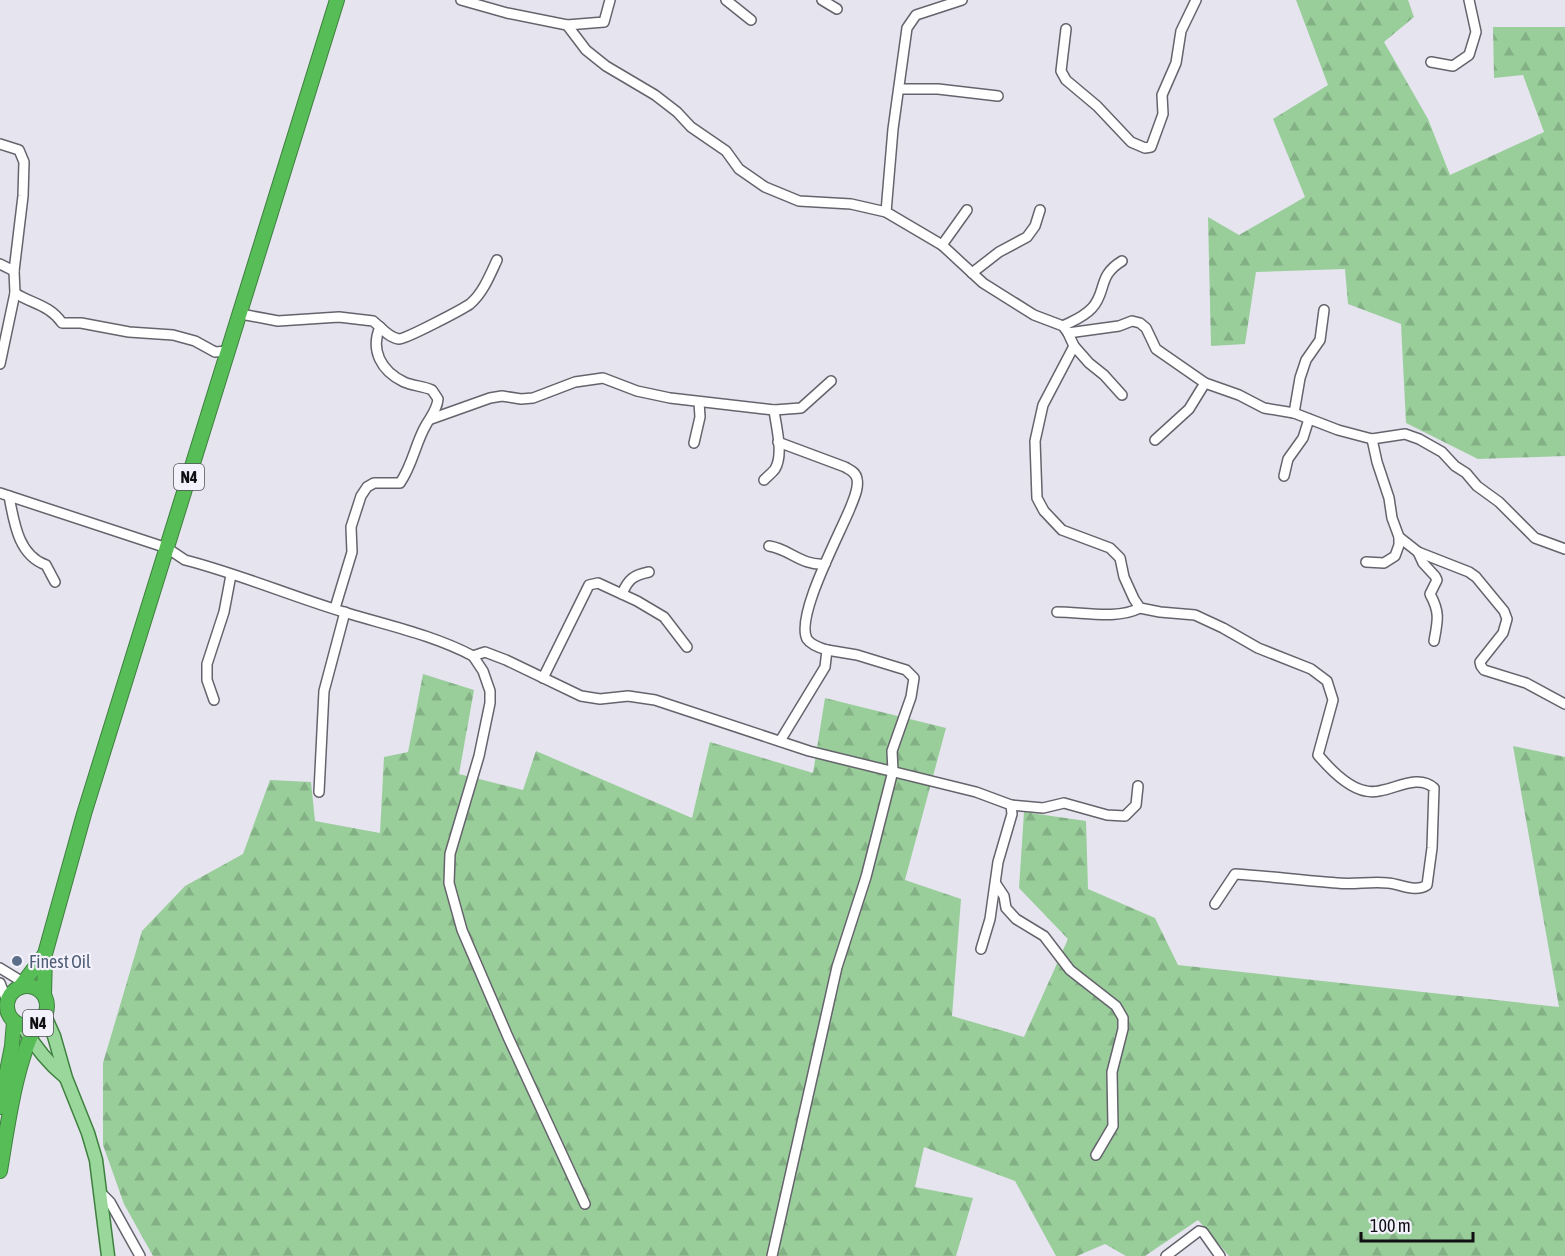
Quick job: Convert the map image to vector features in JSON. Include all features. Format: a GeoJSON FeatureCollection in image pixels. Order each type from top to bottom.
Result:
{"type":"FeatureCollection","features":[{"type":"Feature","properties":{"kind":"highway","name":"N4"},"geometry":{"type":"LineString","coordinates":[[0,1107],[3,1077],[12,1046],[47,1005],[44,995],[45,954],[84,814],[337,0]]}},
{"type":"Feature","properties":{"kind":"highway","name":"N4"},"geometry":{"type":"LineString","coordinates":[[30,1025],[7,1010],[8,1001],[12,993],[25,985],[45,954]]}},
{"type":"Feature","properties":{"kind":"highway","name":"N4"},"geometry":{"type":"LineString","coordinates":[[25,985],[44,995]]}},
{"type":"Feature","properties":{"kind":"highway","name":"N4"},"geometry":{"type":"LineString","coordinates":[[0,1171],[7,1126],[30,1025]]}},
{"type":"Feature","properties":{"kind":"main road"},"geometry":{"type":"LineString","coordinates":[[30,1025],[58,1071],[66,1078]]}},
{"type":"Feature","properties":{"kind":"main road"},"geometry":{"type":"LineString","coordinates":[[30,1025],[54,1036],[66,1078],[88,1133],[96,1160],[108,1256]]}},
{"type":"Feature","properties":{"kind":"street"},"geometry":{"type":"LineString","coordinates":[[461,0],[507,13],[567,25],[604,22],[610,0]]}},
{"type":"Feature","properties":{"kind":"street"},"geometry":{"type":"LineString","coordinates":[[726,0],[751,20]]}},
{"type":"Feature","properties":{"kind":"street"},"geometry":{"type":"LineString","coordinates":[[822,0],[837,9]]}},
{"type":"Feature","properties":{"kind":"street"},"geometry":{"type":"LineString","coordinates":[[886,212],[893,129],[907,28],[916,15],[962,0]]}},
{"type":"Feature","properties":{"kind":"street"},"geometry":{"type":"LineString","coordinates":[[1066,28],[1061,71],[1066,80],[1097,106],[1131,142],[1148,148],[1151,147],[1163,114],[1162,95],[1176,63],[1182,31],[1196,0]]}},
{"type":"Feature","properties":{"kind":"street"},"geometry":{"type":"LineString","coordinates":[[1431,62],[1453,66],[1469,56],[1476,32],[1469,0]]}},
{"type":"Feature","properties":{"kind":"street"},"geometry":{"type":"LineString","coordinates":[[567,25],[586,50],[606,66],[655,95],[677,112],[691,127],[726,151],[739,169],[765,187],[799,201],[851,204],[886,212],[942,245],[982,283],[1034,315],[1066,329],[1119,326],[1132,321],[1140,323],[1146,328],[1156,349],[1205,383],[1239,395],[1264,408],[1294,413],[1338,430],[1372,439],[1404,434],[1419,439],[1442,452],[1455,466],[1499,502],[1535,538],[1565,549]]}},
{"type":"Feature","properties":{"kind":"street"},"geometry":{"type":"LineString","coordinates":[[899,89],[938,89],[998,96]]}},
{"type":"Feature","properties":{"kind":"street"},"geometry":{"type":"LineString","coordinates":[[0,144],[19,150],[24,162],[23,196],[14,271],[15,293],[0,363]]}},
{"type":"Feature","properties":{"kind":"street"},"geometry":{"type":"LineString","coordinates":[[942,245],[967,210]]}},
{"type":"Feature","properties":{"kind":"street"},"geometry":{"type":"LineString","coordinates":[[972,273],[999,252],[1027,237],[1035,226],[1040,210]]}},
{"type":"Feature","properties":{"kind":"street"},"geometry":{"type":"LineString","coordinates":[[241,314],[278,321],[330,316],[373,321],[392,337],[401,339],[419,332],[470,303],[482,289],[497,260]]}},
{"type":"Feature","properties":{"kind":"street"},"geometry":{"type":"LineString","coordinates":[[1066,329],[1092,308],[1111,267],[1122,261]]}},
{"type":"Feature","properties":{"kind":"street"},"geometry":{"type":"LineString","coordinates":[[0,264],[14,271]]}},
{"type":"Feature","properties":{"kind":"street"},"geometry":{"type":"LineString","coordinates":[[15,293],[26,300],[46,307],[62,322],[81,323],[129,332],[173,335],[195,341],[215,352],[228,351]]}},
{"type":"Feature","properties":{"kind":"street"},"geometry":{"type":"LineString","coordinates":[[1294,413],[1300,378],[1306,360],[1320,340],[1324,310]]}},
{"type":"Feature","properties":{"kind":"street"},"geometry":{"type":"LineString","coordinates":[[335,608],[352,552],[351,527],[361,496],[367,487],[375,483],[400,483],[408,471],[426,425],[438,404],[436,393],[426,387],[403,381],[381,365],[377,357],[376,336],[380,327]]}},
{"type":"Feature","properties":{"kind":"street"},"geometry":{"type":"LineString","coordinates":[[1066,329],[1074,346],[1122,395]]}},
{"type":"Feature","properties":{"kind":"street"},"geometry":{"type":"LineString","coordinates":[[1074,346],[1043,405],[1035,441],[1037,498],[1044,511],[1062,530],[1103,545],[1120,558],[1124,577],[1140,608]]}},
{"type":"Feature","properties":{"kind":"street"},"geometry":{"type":"LineString","coordinates":[[431,419],[489,398],[533,398],[575,381],[603,378],[637,391],[699,402],[774,410],[801,408],[831,381]]}},
{"type":"Feature","properties":{"kind":"street"},"geometry":{"type":"LineString","coordinates":[[1155,440],[1190,409],[1205,383]]}},
{"type":"Feature","properties":{"kind":"street"},"geometry":{"type":"LineString","coordinates":[[694,443],[700,417],[699,402]]}},
{"type":"Feature","properties":{"kind":"street"},"geometry":{"type":"LineString","coordinates":[[764,480],[775,468],[778,442],[774,410]]}},
{"type":"Feature","properties":{"kind":"street"},"geometry":{"type":"LineString","coordinates":[[1284,476],[1288,459],[1303,438],[1309,419]]}},
{"type":"Feature","properties":{"kind":"street"},"geometry":{"type":"LineString","coordinates":[[1372,439],[1399,537],[1418,552],[1469,572],[1504,610],[1507,619],[1506,626],[1480,662],[1481,666],[1484,670],[1526,683],[1565,704]]}},
{"type":"Feature","properties":{"kind":"street"},"geometry":{"type":"LineString","coordinates":[[772,1256],[837,967],[866,877],[893,771],[892,751],[911,697],[914,678],[906,670],[811,644],[806,637],[805,615],[856,492],[857,479],[854,472],[845,467],[778,442]]}},
{"type":"Feature","properties":{"kind":"street"},"geometry":{"type":"LineString","coordinates":[[5,494],[167,548],[185,560],[386,623],[456,647],[473,656],[483,672],[490,691],[490,703],[481,746],[450,854],[449,883],[462,930],[508,1037],[585,1204]]}},
{"type":"Feature","properties":{"kind":"street"},"geometry":{"type":"LineString","coordinates":[[5,494],[26,552],[35,561],[46,565],[55,582]]}},
{"type":"Feature","properties":{"kind":"street"},"geometry":{"type":"LineString","coordinates":[[1366,562],[1384,563],[1395,556],[1399,537]]}},
{"type":"Feature","properties":{"kind":"street"},"geometry":{"type":"LineString","coordinates":[[769,546],[776,547],[813,565],[825,564]]}},
{"type":"Feature","properties":{"kind":"street"},"geometry":{"type":"LineString","coordinates":[[1418,552],[1423,563],[1437,580],[1430,594],[1437,603],[1434,641]]}},
{"type":"Feature","properties":{"kind":"street"},"geometry":{"type":"LineString","coordinates":[[622,594],[628,581],[636,575],[649,572]]}},
{"type":"Feature","properties":{"kind":"street"},"geometry":{"type":"LineString","coordinates":[[214,700],[207,680],[207,664],[224,612],[231,575]]}},
{"type":"Feature","properties":{"kind":"street"},"geometry":{"type":"LineString","coordinates":[[543,678],[589,585],[598,583],[664,617],[687,647]]}},
{"type":"Feature","properties":{"kind":"street"},"geometry":{"type":"LineString","coordinates":[[1057,612],[1117,614],[1129,613],[1140,608],[1195,615],[1223,627],[1258,648],[1311,669],[1327,681],[1333,700],[1318,754],[1324,762],[1356,789],[1378,792],[1416,782],[1429,784],[1434,788],[1432,848],[1427,885],[1423,888],[1415,889],[1383,882],[1338,884],[1278,876],[1236,874],[1215,904]]}},
{"type":"Feature","properties":{"kind":"street"},"geometry":{"type":"LineString","coordinates":[[319,792],[324,691],[345,612]]}},
{"type":"Feature","properties":{"kind":"street"},"geometry":{"type":"LineString","coordinates":[[780,741],[825,667],[827,650]]}},
{"type":"Feature","properties":{"kind":"street"},"geometry":{"type":"LineString","coordinates":[[473,656],[485,652],[581,696],[600,699],[628,696],[655,700],[780,741],[976,792],[1011,806],[1043,808],[1064,803],[1107,815],[1125,816],[1136,805],[1138,786]]}},
{"type":"Feature","properties":{"kind":"street"},"geometry":{"type":"LineString","coordinates":[[981,949],[990,919],[999,862],[1012,814],[1011,806]]}},
{"type":"Feature","properties":{"kind":"street"},"geometry":{"type":"LineString","coordinates":[[996,884],[1011,914],[1044,936],[1070,970],[1116,1006],[1122,1018],[1123,1029],[1112,1072],[1113,1126],[1096,1155]]}},
{"type":"Feature","properties":{"kind":"street"},"geometry":{"type":"LineString","coordinates":[[0,968],[25,985]]}},
{"type":"Feature","properties":{"kind":"street"},"geometry":{"type":"LineString","coordinates":[[0,983],[8,1001]]}},
{"type":"Feature","properties":{"kind":"street"},"geometry":{"type":"LineString","coordinates":[[101,1193],[110,1202],[140,1256]]}},
{"type":"Feature","properties":{"kind":"street"},"geometry":{"type":"LineString","coordinates":[[1167,1256],[1199,1231],[1203,1232],[1220,1256]]}},
{"type":"Feature","properties":{"kind":"green space"},"geometry":{"type":"Polygon","coordinates":[[[1296,0],[1408,0],[1414,17],[1384,42],[1428,119],[1450,175],[1544,132],[1523,75],[1494,78],[1493,27],[1565,27],[1565,456],[1478,459],[1406,423],[1401,324],[1348,304],[1345,269],[1256,272],[1245,344],[1211,346],[1208,217],[1239,235],[1305,197],[1273,119],[1328,85],[1296,0]]]}},
{"type":"Feature","properties":{"kind":"green space"},"geometry":{"type":"Polygon","coordinates":[[[423,674],[474,690],[459,774],[523,790],[536,751],[692,818],[710,742],[813,773],[825,698],[946,728],[905,880],[961,899],[952,1016],[1024,1037],[1068,939],[1019,888],[1024,812],[1086,821],[1088,889],[1155,918],[1178,965],[1559,1007],[1513,746],[1565,757],[1565,1256],[1229,1256],[1198,1220],[1145,1256],[1126,1256],[1105,1244],[1077,1256],[1056,1256],[1015,1181],[924,1147],[915,1187],[973,1198],[956,1256],[153,1256],[124,1204],[103,1145],[103,1063],[142,931],[185,886],[243,854],[270,780],[311,782],[315,821],[380,833],[384,757],[408,752],[423,674]]]}},
{"type":"Feature","properties":{"kind":"place","name":"Finest Oil"},"geometry":{"type":"Point","coordinates":[17,961]}}]}
